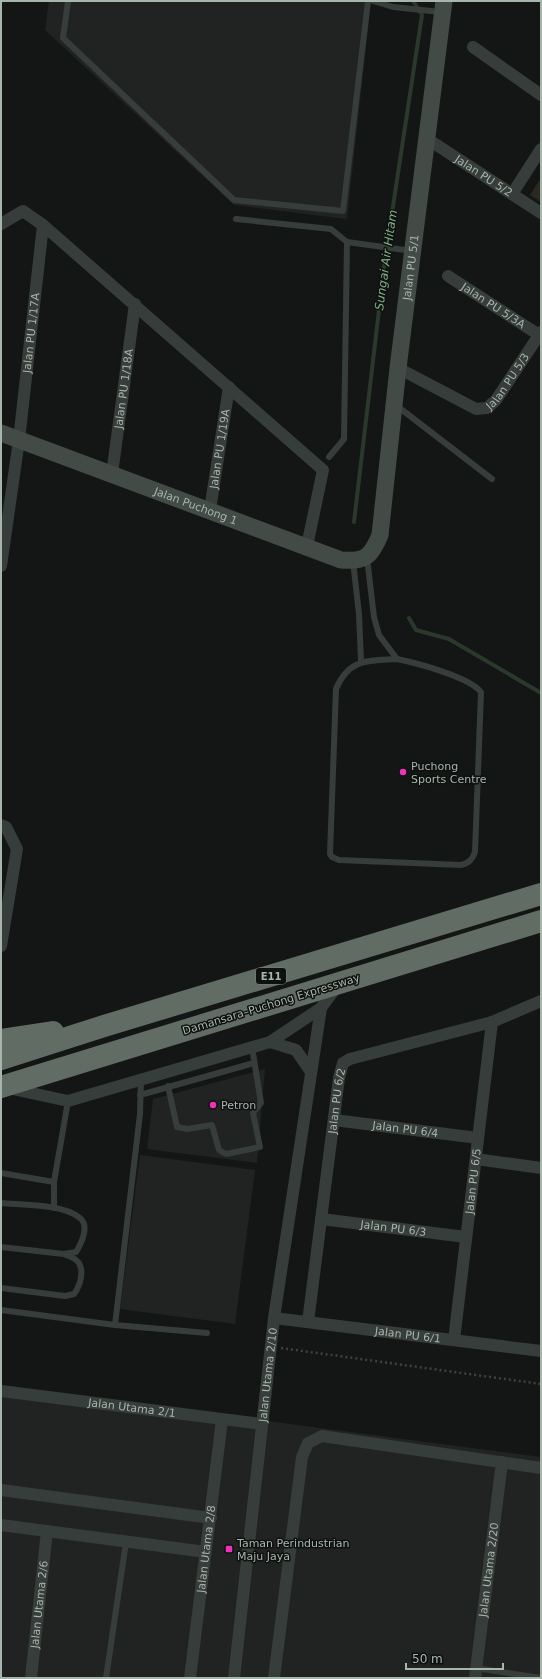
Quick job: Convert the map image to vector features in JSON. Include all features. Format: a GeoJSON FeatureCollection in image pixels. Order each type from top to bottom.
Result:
{"type":"FeatureCollection","features":[{"type":"Feature","properties":{"kind":"highway","name":"E11"},"geometry":{"type":"LineString","coordinates":[[1,1059],[104,1026],[541,894]]}},
{"type":"Feature","properties":{"kind":"highway","name":"Damansara–Puchong Expressway"},"geometry":{"type":"LineString","coordinates":[[1,1087],[340,982],[508,933],[541,921]]}},
{"type":"Feature","properties":{"kind":"highway"},"geometry":{"type":"LineString","coordinates":[[1,1040],[104,1026]]}},
{"type":"Feature","properties":{"kind":"street","name":"Jalan PU 5/1"},"geometry":{"type":"LineString","coordinates":[[360,559],[375,549],[380,535],[398,368],[405,250],[426,138],[439,8]]}},
{"type":"Feature","properties":{"kind":"street"},"geometry":{"type":"LineString","coordinates":[[473,47],[541,95]]}},
{"type":"Feature","properties":{"kind":"street","name":"Jalan PU 5/2"},"geometry":{"type":"LineString","coordinates":[[426,138],[541,213]]}},
{"type":"Feature","properties":{"kind":"street"},"geometry":{"type":"LineString","coordinates":[[512,194],[541,149]]}},
{"type":"Feature","properties":{"kind":"street"},"geometry":{"type":"LineString","coordinates":[[1,224],[23,211],[43,225],[323,470],[308,546]]}},
{"type":"Feature","properties":{"kind":"street","name":"Jalan PU 1/17A"},"geometry":{"type":"LineString","coordinates":[[1,566],[19,440],[43,225]]}},
{"type":"Feature","properties":{"kind":"street","name":"Jalan PU 5/3A"},"geometry":{"type":"LineString","coordinates":[[448,276],[540,334]]}},
{"type":"Feature","properties":{"kind":"street","name":"Jalan PU 1/18A"},"geometry":{"type":"LineString","coordinates":[[112,474],[135,304]]}},
{"type":"Feature","properties":{"kind":"street","name":"Jalan PU 5/3"},"geometry":{"type":"LineString","coordinates":[[398,368],[476,409],[487,408],[496,400],[540,334]]}},
{"type":"Feature","properties":{"kind":"street","name":"Jalan PU 1/19A"},"geometry":{"type":"LineString","coordinates":[[210,510],[229,387]]}},
{"type":"Feature","properties":{"kind":"street","name":"Jalan Puchong 1"},"geometry":{"type":"LineString","coordinates":[[1,433],[308,546],[341,560],[360,559]]}},
{"type":"Feature","properties":{"kind":"street"},"geometry":{"type":"LineString","coordinates":[[1,825],[6,827],[17,849],[1,946]]}},
{"type":"Feature","properties":{"kind":"street","name":"Jalan Utama 2/10"},"geometry":{"type":"LineString","coordinates":[[234,1678],[274,1318],[311,1072],[321,1008],[340,982]]}},
{"type":"Feature","properties":{"kind":"street","name":"Jalan PU 6/2"},"geometry":{"type":"LineString","coordinates":[[308,1322],[340,1070],[346,1061],[492,1022],[541,1001]]}},
{"type":"Feature","properties":{"kind":"street"},"geometry":{"type":"LineString","coordinates":[[1,1087],[68,1101],[270,1042],[321,1008]]}},
{"type":"Feature","properties":{"kind":"street","name":"Jalan PU 6/5"},"geometry":{"type":"LineString","coordinates":[[454,1340],[492,1022]]}},
{"type":"Feature","properties":{"kind":"street"},"geometry":{"type":"LineString","coordinates":[[270,1042],[296,1050],[311,1072]]}},
{"type":"Feature","properties":{"kind":"street","name":"Jalan PU 6/4"},"geometry":{"type":"LineString","coordinates":[[334,1120],[478,1138]]}},
{"type":"Feature","properties":{"kind":"street"},"geometry":{"type":"LineString","coordinates":[[476,1159],[541,1168]]}},
{"type":"Feature","properties":{"kind":"street","name":"Jalan PU 6/3"},"geometry":{"type":"LineString","coordinates":[[321,1219],[466,1237]]}},
{"type":"Feature","properties":{"kind":"street","name":"Jalan PU 6/1"},"geometry":{"type":"LineString","coordinates":[[274,1318],[541,1351]]}},
{"type":"Feature","properties":{"kind":"street","name":"Jalan Utama 2/1"},"geometry":{"type":"LineString","coordinates":[[1,1391],[262,1424]]}},
{"type":"Feature","properties":{"kind":"street","name":"Jalan Utama 2/8"},"geometry":{"type":"LineString","coordinates":[[190,1678],[222,1420]]}},
{"type":"Feature","properties":{"kind":"street"},"geometry":{"type":"LineString","coordinates":[[274,1678],[302,1457],[308,1443],[322,1436],[541,1468]]}},
{"type":"Feature","properties":{"kind":"street","name":"Jalan Utama 2/20"},"geometry":{"type":"LineString","coordinates":[[475,1673],[502,1462]]}},
{"type":"Feature","properties":{"kind":"street"},"geometry":{"type":"LineString","coordinates":[[1,1490],[211,1518]]}},
{"type":"Feature","properties":{"kind":"street"},"geometry":{"type":"LineString","coordinates":[[1,1525],[206,1552]]}},
{"type":"Feature","properties":{"kind":"street","name":"Jalan Utama 2/6"},"geometry":{"type":"LineString","coordinates":[[31,1678],[47,1531]]}},
{"type":"Feature","properties":{"kind":"lane"},"geometry":{"type":"LineString","coordinates":[[68,1],[63,38],[234,200],[343,211],[368,1]]}},
{"type":"Feature","properties":{"kind":"lane"},"geometry":{"type":"LineString","coordinates":[[373,1],[394,7],[439,8]]}},
{"type":"Feature","properties":{"kind":"lane"},"geometry":{"type":"LineString","coordinates":[[236,219],[331,230],[347,242],[405,250]]}},
{"type":"Feature","properties":{"kind":"lane"},"geometry":{"type":"LineString","coordinates":[[329,457],[344,439],[347,242]]}},
{"type":"Feature","properties":{"kind":"lane"},"geometry":{"type":"LineString","coordinates":[[394,404],[492,479]]}},
{"type":"Feature","properties":{"kind":"lane"},"geometry":{"type":"LineString","coordinates":[[360,559],[379,635],[397,659]]}},
{"type":"Feature","properties":{"kind":"lane"},"geometry":{"type":"LineString","coordinates":[[360,559],[359,614],[361,661]]}},
{"type":"Feature","properties":{"kind":"lane"},"geometry":{"type":"LineString","coordinates":[[397,659],[464,680],[477,687],[481,692],[475,852],[468,863],[461,865],[339,860],[332,857],[330,850],[336,689],[340,680],[348,670],[361,661],[397,659]]}},
{"type":"Feature","properties":{"kind":"lane"},"geometry":{"type":"LineString","coordinates":[[168,1086],[177,1127],[187,1129],[212,1125],[219,1150],[226,1154],[260,1148],[253,1113],[261,1103],[252,1047]]}},
{"type":"Feature","properties":{"kind":"lane"},"geometry":{"type":"LineString","coordinates":[[140,1095],[254,1063]]}},
{"type":"Feature","properties":{"kind":"lane"},"geometry":{"type":"LineString","coordinates":[[115,1326],[141,1079]]}},
{"type":"Feature","properties":{"kind":"lane"},"geometry":{"type":"LineString","coordinates":[[54,1208],[54,1182],[68,1101]]}},
{"type":"Feature","properties":{"kind":"lane"},"geometry":{"type":"LineString","coordinates":[[1,1173],[54,1182]]}},
{"type":"Feature","properties":{"kind":"lane"},"geometry":{"type":"LineString","coordinates":[[1,1203],[54,1208],[69,1212],[81,1218],[84,1224],[84,1234],[81,1244],[76,1252],[64,1254],[1,1247]]}},
{"type":"Feature","properties":{"kind":"lane"},"geometry":{"type":"LineString","coordinates":[[1,1288],[65,1296],[74,1294],[80,1282],[81,1267],[77,1260],[64,1254]]}},
{"type":"Feature","properties":{"kind":"lane"},"geometry":{"type":"LineString","coordinates":[[1,1310],[115,1326],[207,1333]]}},
{"type":"Feature","properties":{"kind":"lane"},"geometry":{"type":"LineString","coordinates":[[106,1678],[126,1542]]}},
{"type":"Feature","properties":{"kind":"lane"},"geometry":{"type":"LineString","coordinates":[[475,1673],[541,1678]]}},
{"type":"Feature","properties":{"kind":"path"},"geometry":{"type":"LineString","coordinates":[[271,1347],[541,1384]]}},
{"type":"Feature","properties":{"kind":"shaded area"},"geometry":{"type":"Polygon","coordinates":[[[49,1],[371,1],[347,219],[234,205],[45,30],[49,1]]]}},
{"type":"Feature","properties":{"kind":"shaded area"},"geometry":{"type":"Polygon","coordinates":[[[265,1069],[257,1163],[147,1149],[153,1099],[265,1069]]]}},
{"type":"Feature","properties":{"kind":"shaded area"},"geometry":{"type":"Polygon","coordinates":[[[140,1155],[255,1170],[235,1324],[120,1309],[140,1155]]]}},
{"type":"Feature","properties":{"kind":"shaded area"},"geometry":{"type":"Polygon","coordinates":[[[1,1386],[541,1457],[541,1678],[1,1678],[1,1386]]]}},
{"type":"Feature","properties":{"kind":"green space"},"geometry":{"type":"Polygon","coordinates":[[[541,178],[541,202],[530,195],[541,178]]]}},
{"type":"Feature","properties":{"kind":"waterway","name":"Sungai Air Hitam"},"geometry":{"type":"LineString","coordinates":[[354,522],[385,259],[422,15],[413,1]]}},
{"type":"Feature","properties":{"kind":"waterway","name":"Sungai Air Hitam"},"geometry":{"type":"LineString","coordinates":[[409,618],[416,630],[449,639],[541,693]]}},
{"type":"Feature","properties":{"kind":"place","name":"Puchong Sports Centre"},"geometry":{"type":"Point","coordinates":[403,772]}},
{"type":"Feature","properties":{"kind":"place","name":"Petron"},"geometry":{"type":"Point","coordinates":[213,1105]}},
{"type":"Feature","properties":{"kind":"place","name":"Taman Perindustrian Maju Jaya"},"geometry":{"type":"Point","coordinates":[229,1549]}}]}
